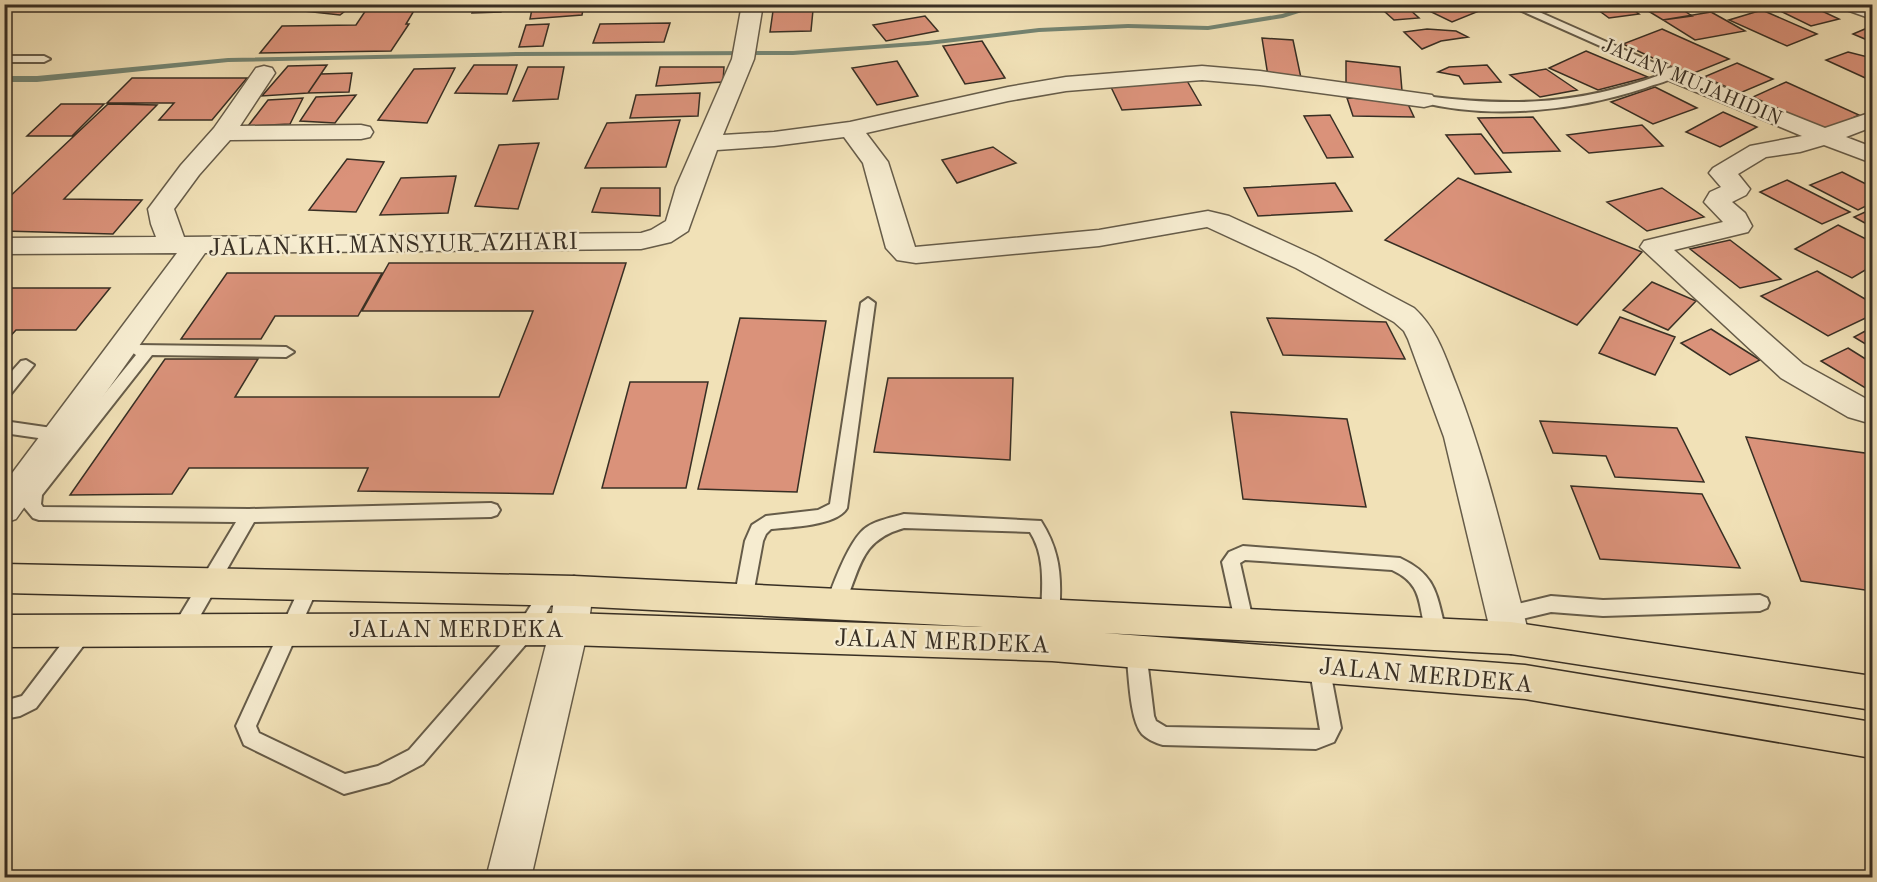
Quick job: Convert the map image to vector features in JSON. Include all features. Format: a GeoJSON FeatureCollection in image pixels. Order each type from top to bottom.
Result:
{"type":"FeatureCollection","features":[{"type":"Feature","properties":{"kind":"main road","name":"JALAN MERDEKA"},"geometry":{"type":"LineString","coordinates":[[4,578],[310,585],[565,603],[1052,645],[1525,682],[1872,740]]}},
{"type":"Feature","properties":{"kind":"main road","name":"JALAN MERDEKA"},"geometry":{"type":"LineString","coordinates":[[4,631],[526,630],[565,603],[743,600],[1437,634],[1508,627],[1872,693]]}},
{"type":"Feature","properties":{"kind":"street","name":"JALAN KH. MANSYUR AZHARI"},"geometry":{"type":"LineString","coordinates":[[4,510],[59,435],[135,350],[186,245],[641,241],[661,236],[678,225],[689,187],[709,143],[744,51],[753,4]]}},
{"type":"Feature","properties":{"kind":"street"},"geometry":{"type":"LineString","coordinates":[[1848,4],[1872,13]]}},
{"type":"Feature","properties":{"kind":"street"},"geometry":{"type":"LineString","coordinates":[[186,245],[164,224],[161,209],[190,170],[223,133],[264,73]]}},
{"type":"Feature","properties":{"kind":"street"},"geometry":{"type":"LineString","coordinates":[[709,143],[774,139],[850,129],[1008,94],[1066,84],[1202,73],[1260,78],[1424,100]]}},
{"type":"Feature","properties":{"kind":"street","name":"JALAN MUJAHIDIN"},"geometry":{"type":"LineString","coordinates":[[1673,74],[1872,156]]}},
{"type":"Feature","properties":{"kind":"street"},"geometry":{"type":"LineString","coordinates":[[1872,120],[1800,145],[1759,151],[1722,173],[1737,189],[1719,198],[1717,202],[1736,219],[1738,224],[1736,227],[1658,244],[1654,247],[1787,367],[1859,409],[1872,413]]}},
{"type":"Feature","properties":{"kind":"street"},"geometry":{"type":"LineString","coordinates":[[850,129],[875,162],[881,176],[900,248],[906,254],[916,255],[1007,244],[1100,238],[1208,219],[1306,262],[1404,315],[1416,326],[1423,339],[1460,437],[1508,627]]}},
{"type":"Feature","properties":{"kind":"street"},"geometry":{"type":"LineString","coordinates":[[223,133],[361,132]]}},
{"type":"Feature","properties":{"kind":"street"},"geometry":{"type":"LineString","coordinates":[[4,246],[186,245]]}},
{"type":"Feature","properties":{"kind":"street"},"geometry":{"type":"LineString","coordinates":[[508,878],[565,603]]}},
{"type":"Feature","properties":{"kind":"lane","name":"JALAN MUJAHIDIN"},"geometry":{"type":"LineString","coordinates":[[1511,4],[1673,74]]}},
{"type":"Feature","properties":{"kind":"lane"},"geometry":{"type":"LineString","coordinates":[[4,59],[44,59]]}},
{"type":"Feature","properties":{"kind":"lane"},"geometry":{"type":"LineString","coordinates":[[1424,100],[1474,106],[1542,106],[1642,86],[1673,74]]}},
{"type":"Feature","properties":{"kind":"lane"},"geometry":{"type":"LineString","coordinates":[[743,600],[758,530],[766,523],[821,516],[838,508],[868,303]]}},
{"type":"Feature","properties":{"kind":"lane"},"geometry":{"type":"LineString","coordinates":[[286,352],[135,350],[33,494],[32,506],[39,513],[249,516],[491,510]]}},
{"type":"Feature","properties":{"kind":"lane"},"geometry":{"type":"LineString","coordinates":[[4,391],[26,365]]}},
{"type":"Feature","properties":{"kind":"lane"},"geometry":{"type":"LineString","coordinates":[[4,427],[59,435]]}},
{"type":"Feature","properties":{"kind":"lane"},"geometry":{"type":"LineString","coordinates":[[181,631],[249,516]]}},
{"type":"Feature","properties":{"kind":"lane"},"geometry":{"type":"LineString","coordinates":[[835,604],[846,576],[867,537],[880,528],[904,521],[1035,526],[1046,539],[1051,557],[1050,615]]}},
{"type":"Feature","properties":{"kind":"lane"},"geometry":{"type":"LineString","coordinates":[[1244,625],[1231,562],[1243,553],[1394,562],[1409,570],[1423,582],[1437,634]]}},
{"type":"Feature","properties":{"kind":"lane"},"geometry":{"type":"LineString","coordinates":[[310,585],[246,726],[251,738],[344,784],[382,775],[416,757],[526,630]]}},
{"type":"Feature","properties":{"kind":"lane"},"geometry":{"type":"LineString","coordinates":[[1508,627],[1551,604],[1603,608],[1760,603]]}},
{"type":"Feature","properties":{"kind":"lane"},"geometry":{"type":"LineString","coordinates":[[4,710],[20,707],[29,702],[83,631]]}},
{"type":"Feature","properties":{"kind":"lane"},"geometry":{"type":"LineString","coordinates":[[1136,651],[1144,716],[1149,727],[1163,736],[1316,741],[1327,735],[1331,728],[1319,665]]}},
{"type":"Feature","properties":{"kind":"building"},"geometry":{"type":"Polygon","coordinates":[[[301,4],[354,4],[340,15],[294,10],[301,4]]]}},
{"type":"Feature","properties":{"kind":"building"},"geometry":{"type":"Polygon","coordinates":[[[370,4],[418,4],[406,24],[409,24],[391,51],[260,53],[282,26],[356,25],[370,4]]]}},
{"type":"Feature","properties":{"kind":"building"},"geometry":{"type":"Polygon","coordinates":[[[475,4],[503,4],[501,12],[472,13],[475,4]]]}},
{"type":"Feature","properties":{"kind":"building"},"geometry":{"type":"Polygon","coordinates":[[[533,4],[584,4],[582,15],[530,19],[533,4]]]}},
{"type":"Feature","properties":{"kind":"building"},"geometry":{"type":"Polygon","coordinates":[[[619,4],[647,4],[644,10],[616,9],[619,4]]]}},
{"type":"Feature","properties":{"kind":"building"},"geometry":{"type":"Polygon","coordinates":[[[660,4],[703,4],[701,9],[658,8],[660,4]]]}},
{"type":"Feature","properties":{"kind":"building"},"geometry":{"type":"Polygon","coordinates":[[[1427,4],[1474,4],[1484,9],[1452,22],[1421,7],[1427,4]]]}},
{"type":"Feature","properties":{"kind":"building"},"geometry":{"type":"Polygon","coordinates":[[[1529,4],[1563,4],[1569,9],[1546,12],[1529,4]]]}},
{"type":"Feature","properties":{"kind":"building"},"geometry":{"type":"Polygon","coordinates":[[[1590,4],[1625,4],[1639,14],[1609,18],[1590,4]]]}},
{"type":"Feature","properties":{"kind":"building"},"geometry":{"type":"Polygon","coordinates":[[[1674,4],[1692,16],[1663,20],[1640,6],[1674,4]]]}},
{"type":"Feature","properties":{"kind":"building"},"geometry":{"type":"Polygon","coordinates":[[[1783,4],[1807,4],[1839,19],[1811,26],[1772,7],[1783,4]]]}},
{"type":"Feature","properties":{"kind":"building"},"geometry":{"type":"Polygon","coordinates":[[[1408,8],[1419,18],[1394,20],[1384,11],[1408,8]]]}},
{"type":"Feature","properties":{"kind":"building"},"geometry":{"type":"Polygon","coordinates":[[[813,10],[811,31],[770,32],[773,11],[813,10]]]}},
{"type":"Feature","properties":{"kind":"building"},"geometry":{"type":"Polygon","coordinates":[[[1762,10],[1817,34],[1787,46],[1729,20],[1762,10]]]}},
{"type":"Feature","properties":{"kind":"building"},"geometry":{"type":"Polygon","coordinates":[[[1711,12],[1745,31],[1695,40],[1663,20],[1711,12]]]}},
{"type":"Feature","properties":{"kind":"building"},"geometry":{"type":"Polygon","coordinates":[[[925,16],[938,31],[886,41],[873,25],[925,16]]]}},
{"type":"Feature","properties":{"kind":"building"},"geometry":{"type":"Polygon","coordinates":[[[670,23],[664,42],[593,43],[600,24],[670,23]]]}},
{"type":"Feature","properties":{"kind":"building"},"geometry":{"type":"Polygon","coordinates":[[[549,24],[543,46],[519,47],[526,25],[549,24]]]}},
{"type":"Feature","properties":{"kind":"building"},"geometry":{"type":"Polygon","coordinates":[[[1872,26],[1872,42],[1853,34],[1872,26]]]}},
{"type":"Feature","properties":{"kind":"building"},"geometry":{"type":"Polygon","coordinates":[[[1427,29],[1456,31],[1468,37],[1441,41],[1422,49],[1404,32],[1427,29]]]}},
{"type":"Feature","properties":{"kind":"building"},"geometry":{"type":"Polygon","coordinates":[[[1662,29],[1729,59],[1689,75],[1623,44],[1662,29]]]}},
{"type":"Feature","properties":{"kind":"building"},"geometry":{"type":"Polygon","coordinates":[[[1262,38],[1293,40],[1301,78],[1268,76],[1262,38]]]}},
{"type":"Feature","properties":{"kind":"building"},"geometry":{"type":"Polygon","coordinates":[[[982,41],[1005,78],[965,84],[943,46],[982,41]]]}},
{"type":"Feature","properties":{"kind":"building"},"geometry":{"type":"Polygon","coordinates":[[[1586,51],[1648,77],[1598,90],[1549,68],[1586,51]]]}},
{"type":"Feature","properties":{"kind":"building"},"geometry":{"type":"Polygon","coordinates":[[[1848,52],[1872,58],[1872,81],[1826,60],[1848,52]]]}},
{"type":"Feature","properties":{"kind":"building"},"geometry":{"type":"Polygon","coordinates":[[[897,61],[918,96],[877,105],[852,68],[897,61]]]}},
{"type":"Feature","properties":{"kind":"building"},"geometry":{"type":"Polygon","coordinates":[[[1346,61],[1400,67],[1402,91],[1346,85],[1346,61]]]}},
{"type":"Feature","properties":{"kind":"building"},"geometry":{"type":"Polygon","coordinates":[[[1737,63],[1773,79],[1740,93],[1704,77],[1737,63]]]}},
{"type":"Feature","properties":{"kind":"building"},"geometry":{"type":"Polygon","coordinates":[[[327,65],[308,93],[262,96],[288,66],[327,65]]]}},
{"type":"Feature","properties":{"kind":"building"},"geometry":{"type":"Polygon","coordinates":[[[474,65],[517,65],[507,94],[455,93],[474,65]]]}},
{"type":"Feature","properties":{"kind":"building"},"geometry":{"type":"Polygon","coordinates":[[[1487,65],[1501,82],[1464,84],[1459,76],[1438,72],[1449,67],[1487,65]]]}},
{"type":"Feature","properties":{"kind":"building"},"geometry":{"type":"Polygon","coordinates":[[[528,67],[564,67],[558,99],[513,101],[528,67]]]}},
{"type":"Feature","properties":{"kind":"building"},"geometry":{"type":"Polygon","coordinates":[[[660,67],[724,67],[723,82],[656,86],[660,67]]]}},
{"type":"Feature","properties":{"kind":"building"},"geometry":{"type":"Polygon","coordinates":[[[455,68],[427,123],[378,120],[414,69],[455,68]]]}},
{"type":"Feature","properties":{"kind":"building"},"geometry":{"type":"Polygon","coordinates":[[[1546,69],[1577,90],[1540,97],[1510,75],[1546,69]]]}},
{"type":"Feature","properties":{"kind":"building"},"geometry":{"type":"Polygon","coordinates":[[[352,73],[349,92],[308,93],[321,74],[352,73]]]}},
{"type":"Feature","properties":{"kind":"building"},"geometry":{"type":"Polygon","coordinates":[[[132,78],[247,78],[212,120],[159,120],[174,103],[107,103],[132,78]]]}},
{"type":"Feature","properties":{"kind":"building"},"geometry":{"type":"Polygon","coordinates":[[[1186,79],[1201,105],[1122,110],[1109,83],[1186,79]]]}},
{"type":"Feature","properties":{"kind":"building"},"geometry":{"type":"Polygon","coordinates":[[[1786,82],[1859,115],[1826,131],[1753,97],[1786,82]]]}},
{"type":"Feature","properties":{"kind":"building"},"geometry":{"type":"Polygon","coordinates":[[[1655,87],[1697,108],[1653,124],[1611,102],[1655,87]]]}},
{"type":"Feature","properties":{"kind":"building"},"geometry":{"type":"Polygon","coordinates":[[[700,93],[698,116],[630,118],[636,95],[700,93]]]}},
{"type":"Feature","properties":{"kind":"building"},"geometry":{"type":"Polygon","coordinates":[[[356,95],[335,123],[300,121],[316,97],[356,95]]]}},
{"type":"Feature","properties":{"kind":"building"},"geometry":{"type":"Polygon","coordinates":[[[303,98],[290,124],[248,126],[268,100],[303,98]]]}},
{"type":"Feature","properties":{"kind":"building"},"geometry":{"type":"Polygon","coordinates":[[[1347,98],[1406,100],[1414,117],[1353,116],[1347,98]]]}},
{"type":"Feature","properties":{"kind":"building"},"geometry":{"type":"Polygon","coordinates":[[[61,104],[104,104],[72,136],[27,136],[61,104]]]}},
{"type":"Feature","properties":{"kind":"building"},"geometry":{"type":"Polygon","coordinates":[[[108,104],[157,105],[64,199],[142,200],[113,234],[4,231],[4,202],[108,104]]]}},
{"type":"Feature","properties":{"kind":"building"},"geometry":{"type":"Polygon","coordinates":[[[1723,112],[1757,127],[1720,147],[1686,132],[1723,112]]]}},
{"type":"Feature","properties":{"kind":"building"},"geometry":{"type":"Polygon","coordinates":[[[1330,115],[1353,157],[1327,158],[1304,116],[1330,115]]]}},
{"type":"Feature","properties":{"kind":"building"},"geometry":{"type":"Polygon","coordinates":[[[1533,117],[1560,151],[1503,153],[1478,118],[1533,117]]]}},
{"type":"Feature","properties":{"kind":"building"},"geometry":{"type":"Polygon","coordinates":[[[680,120],[666,167],[585,168],[607,123],[680,120]]]}},
{"type":"Feature","properties":{"kind":"building"},"geometry":{"type":"Polygon","coordinates":[[[1642,125],[1663,146],[1589,153],[1567,135],[1642,125]]]}},
{"type":"Feature","properties":{"kind":"building"},"geometry":{"type":"Polygon","coordinates":[[[1481,134],[1511,172],[1475,174],[1446,135],[1481,134]]]}},
{"type":"Feature","properties":{"kind":"building"},"geometry":{"type":"Polygon","coordinates":[[[539,143],[518,209],[475,206],[499,145],[539,143]]]}},
{"type":"Feature","properties":{"kind":"building"},"geometry":{"type":"Polygon","coordinates":[[[993,147],[1016,163],[957,183],[942,160],[993,147]]]}},
{"type":"Feature","properties":{"kind":"building"},"geometry":{"type":"Polygon","coordinates":[[[347,159],[384,162],[356,212],[309,210],[347,159]]]}},
{"type":"Feature","properties":{"kind":"building"},"geometry":{"type":"Polygon","coordinates":[[[1842,172],[1872,187],[1872,203],[1858,210],[1810,185],[1842,172]]]}},
{"type":"Feature","properties":{"kind":"building"},"geometry":{"type":"Polygon","coordinates":[[[456,176],[448,213],[380,215],[401,178],[456,176]]]}},
{"type":"Feature","properties":{"kind":"building"},"geometry":{"type":"Polygon","coordinates":[[[1458,178],[1642,252],[1577,325],[1385,240],[1458,178]]]}},
{"type":"Feature","properties":{"kind":"building"},"geometry":{"type":"Polygon","coordinates":[[[1787,180],[1850,212],[1822,224],[1760,192],[1787,180]]]}},
{"type":"Feature","properties":{"kind":"building"},"geometry":{"type":"Polygon","coordinates":[[[1335,183],[1352,211],[1258,216],[1244,188],[1335,183]]]}},
{"type":"Feature","properties":{"kind":"building"},"geometry":{"type":"Polygon","coordinates":[[[601,188],[660,188],[660,216],[592,212],[601,188]]]}},
{"type":"Feature","properties":{"kind":"building"},"geometry":{"type":"Polygon","coordinates":[[[1662,188],[1704,217],[1647,231],[1607,202],[1662,188]]]}},
{"type":"Feature","properties":{"kind":"building"},"geometry":{"type":"Polygon","coordinates":[[[1872,209],[1872,227],[1854,217],[1872,209]]]}},
{"type":"Feature","properties":{"kind":"building"},"geometry":{"type":"Polygon","coordinates":[[[1838,225],[1872,242],[1872,266],[1852,278],[1795,249],[1838,225]]]}},
{"type":"Feature","properties":{"kind":"building"},"geometry":{"type":"Polygon","coordinates":[[[1730,240],[1781,279],[1740,288],[1690,249],[1730,240]]]}},
{"type":"Feature","properties":{"kind":"building"},"geometry":{"type":"Polygon","coordinates":[[[389,263],[626,263],[553,494],[358,491],[368,468],[189,468],[172,494],[70,495],[165,359],[258,359],[235,397],[499,397],[533,311],[362,311],[389,263]]]}},
{"type":"Feature","properties":{"kind":"building"},"geometry":{"type":"Polygon","coordinates":[[[1817,271],[1872,303],[1872,315],[1828,336],[1761,296],[1817,271]]]}},
{"type":"Feature","properties":{"kind":"building"},"geometry":{"type":"Polygon","coordinates":[[[227,273],[382,273],[358,316],[275,316],[261,339],[181,339],[227,273]]]}},
{"type":"Feature","properties":{"kind":"building"},"geometry":{"type":"Polygon","coordinates":[[[1652,282],[1696,301],[1668,330],[1623,310],[1652,282]]]}},
{"type":"Feature","properties":{"kind":"building"},"geometry":{"type":"Polygon","coordinates":[[[4,288],[110,288],[76,330],[16,330],[4,343],[4,288]]]}},
{"type":"Feature","properties":{"kind":"building"},"geometry":{"type":"Polygon","coordinates":[[[1620,317],[1675,337],[1655,375],[1599,353],[1620,317]]]}},
{"type":"Feature","properties":{"kind":"building"},"geometry":{"type":"Polygon","coordinates":[[[740,318],[826,321],[797,492],[698,489],[740,318]]]}},
{"type":"Feature","properties":{"kind":"building"},"geometry":{"type":"Polygon","coordinates":[[[1267,318],[1386,322],[1405,359],[1283,355],[1267,318]]]}},
{"type":"Feature","properties":{"kind":"building"},"geometry":{"type":"Polygon","coordinates":[[[1711,329],[1760,360],[1730,375],[1681,343],[1711,329]]]}},
{"type":"Feature","properties":{"kind":"building"},"geometry":{"type":"Polygon","coordinates":[[[1872,329],[1872,348],[1854,337],[1872,329]]]}},
{"type":"Feature","properties":{"kind":"building"},"geometry":{"type":"Polygon","coordinates":[[[1848,348],[1872,363],[1872,392],[1821,361],[1848,348]]]}},
{"type":"Feature","properties":{"kind":"building"},"geometry":{"type":"Polygon","coordinates":[[[888,378],[1013,378],[1010,460],[874,452],[888,378]]]}},
{"type":"Feature","properties":{"kind":"building"},"geometry":{"type":"Polygon","coordinates":[[[630,382],[708,382],[686,488],[602,488],[630,382]]]}},
{"type":"Feature","properties":{"kind":"building"},"geometry":{"type":"Polygon","coordinates":[[[1231,412],[1347,419],[1366,507],[1243,499],[1231,412]]]}},
{"type":"Feature","properties":{"kind":"building"},"geometry":{"type":"Polygon","coordinates":[[[1540,421],[1677,428],[1704,482],[1615,477],[1606,456],[1553,453],[1540,421]]]}},
{"type":"Feature","properties":{"kind":"building"},"geometry":{"type":"Polygon","coordinates":[[[1746,437],[1872,454],[1872,591],[1801,581],[1746,437]]]}},
{"type":"Feature","properties":{"kind":"building"},"geometry":{"type":"Polygon","coordinates":[[[1571,486],[1702,494],[1740,568],[1600,559],[1571,486]]]}},
{"type":"Feature","properties":{"kind":"waterway"},"geometry":{"type":"LineString","coordinates":[[4,79],[37,79],[228,60],[516,54],[793,53],[928,43],[1039,30],[1128,26],[1208,28],[1283,16],[1324,4]]}}]}
